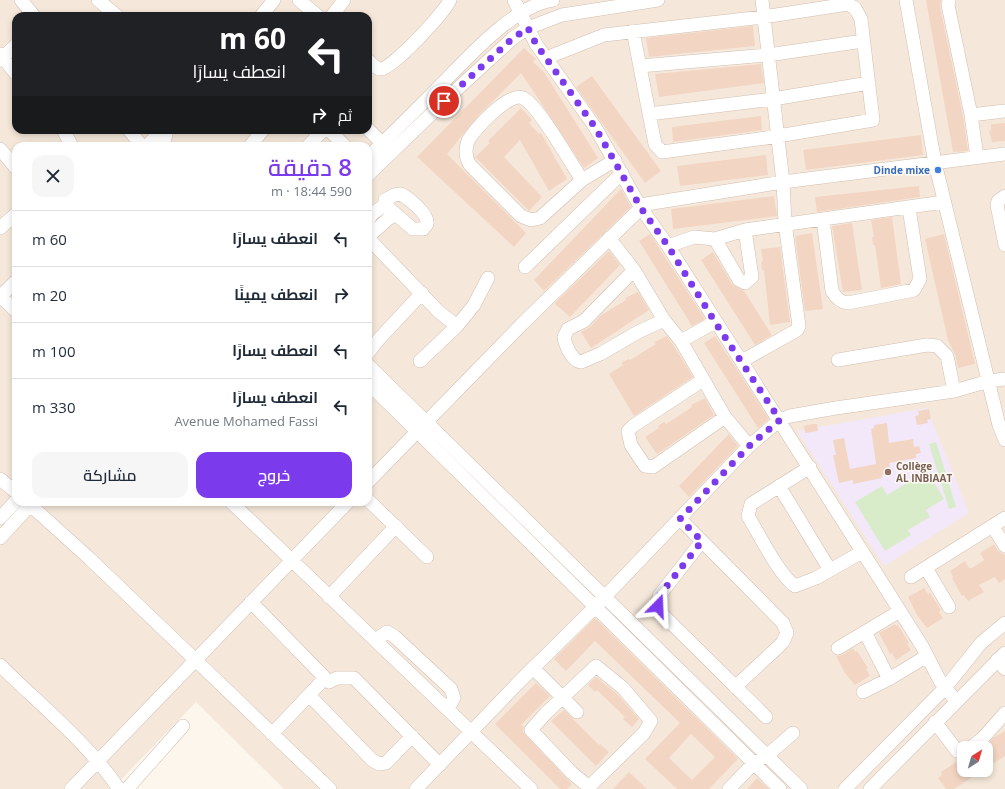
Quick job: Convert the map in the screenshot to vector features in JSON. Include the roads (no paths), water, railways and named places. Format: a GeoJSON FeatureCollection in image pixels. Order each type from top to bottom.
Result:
{"type":"FeatureCollection","features":[{"type":"Feature","properties":{"kind":"street"},"geometry":{"type":"LineString","coordinates":[[21,0],[31,12]]}},
{"type":"Feature","properties":{"kind":"street"},"geometry":{"type":"LineString","coordinates":[[98,0],[113,12]]}},
{"type":"Feature","properties":{"kind":"street"},"geometry":{"type":"LineString","coordinates":[[264,12],[274,0]]}},
{"type":"Feature","properties":{"kind":"street"},"geometry":{"type":"LineString","coordinates":[[299,0],[313,12]]}},
{"type":"Feature","properties":{"kind":"street"},"geometry":{"type":"LineString","coordinates":[[335,12],[344,0]]}},
{"type":"Feature","properties":{"kind":"street"},"geometry":{"type":"LineString","coordinates":[[372,64],[376,68],[381,69],[394,62],[438,17],[450,0]]}},
{"type":"Feature","properties":{"kind":"street"},"geometry":{"type":"LineString","coordinates":[[514,0],[536,44],[595,127],[641,207],[668,246],[715,322],[742,361],[810,467],[900,611],[945,688],[956,701]]}},
{"type":"Feature","properties":{"kind":"street"},"geometry":{"type":"LineString","coordinates":[[372,153],[495,33],[521,13],[539,4],[553,0]]}},
{"type":"Feature","properties":{"kind":"street"},"geometry":{"type":"LineString","coordinates":[[372,171],[454,92],[513,38],[528,28],[562,15],[658,0]]}},
{"type":"Feature","properties":{"kind":"street"},"geometry":{"type":"LineString","coordinates":[[742,361],[796,330],[799,326],[785,223],[783,182],[772,99],[762,0]]}},
{"type":"Feature","properties":{"kind":"street"},"geometry":{"type":"LineString","coordinates":[[906,0],[935,163],[999,425],[1005,440]]}},
{"type":"Feature","properties":{"kind":"street"},"geometry":{"type":"LineString","coordinates":[[949,0],[948,5],[971,115],[977,157]]}},
{"type":"Feature","properties":{"kind":"street"},"geometry":{"type":"LineString","coordinates":[[546,58],[604,35],[763,17],[848,4],[855,8],[861,20],[873,120],[766,138],[662,152],[655,144],[633,32]]}},
{"type":"Feature","properties":{"kind":"street"},"geometry":{"type":"LineString","coordinates":[[640,66],[768,55],[863,41]]}},
{"type":"Feature","properties":{"kind":"street"},"geometry":{"type":"LineString","coordinates":[[12,48],[1,57],[12,69]]}},
{"type":"Feature","properties":{"kind":"street"},"geometry":{"type":"LineString","coordinates":[[649,114],[772,99],[869,83]]}},
{"type":"Feature","properties":{"kind":"street"},"geometry":{"type":"LineString","coordinates":[[582,180],[533,106],[521,97],[516,96],[509,99],[500,106],[474,132],[467,146],[466,159],[470,165],[521,216],[531,220],[540,218],[551,210],[582,180],[615,160]]}},
{"type":"Feature","properties":{"kind":"street"},"geometry":{"type":"LineString","coordinates":[[971,115],[1005,111]]}},
{"type":"Feature","properties":{"kind":"street"},"geometry":{"type":"LineString","coordinates":[[372,133],[382,143]]}},
{"type":"Feature","properties":{"kind":"street"},"geometry":{"type":"LineString","coordinates":[[132,134],[139,142]]}},
{"type":"Feature","properties":{"kind":"street"},"geometry":{"type":"LineString","coordinates":[[151,142],[158,134]]}},
{"type":"Feature","properties":{"kind":"street"},"geometry":{"type":"LineString","coordinates":[[253,142],[260,134]]}},
{"type":"Feature","properties":{"kind":"street"},"geometry":{"type":"LineString","coordinates":[[312,142],[319,134]]}},
{"type":"Feature","properties":{"kind":"street"},"geometry":{"type":"LineString","coordinates":[[333,134],[342,142]]}},
{"type":"Feature","properties":{"kind":"street"},"geometry":{"type":"LineString","coordinates":[[0,148],[12,163]]}},
{"type":"Feature","properties":{"kind":"street"},"geometry":{"type":"LineString","coordinates":[[372,478],[522,324],[641,207],[783,182],[1005,154]]}},
{"type":"Feature","properties":{"kind":"street"},"geometry":{"type":"LineString","coordinates":[[525,267],[622,173]]}},
{"type":"Feature","properties":{"kind":"street"},"geometry":{"type":"LineString","coordinates":[[372,214],[385,205],[385,200],[394,195],[401,194],[408,198],[422,212],[427,223],[423,229],[413,229],[385,205]]}},
{"type":"Feature","properties":{"kind":"street"},"geometry":{"type":"LineString","coordinates":[[1005,196],[998,201],[997,210],[1005,245]]}},
{"type":"Feature","properties":{"kind":"street"},"geometry":{"type":"LineString","coordinates":[[668,246],[694,237],[715,239],[745,230],[785,223],[909,208],[944,202]]}},
{"type":"Feature","properties":{"kind":"street"},"geometry":{"type":"LineString","coordinates":[[823,219],[832,291],[836,298],[848,303],[914,290],[918,284],[920,271],[909,208]]}},
{"type":"Feature","properties":{"kind":"street"},"geometry":{"type":"LineString","coordinates":[[372,233],[396,214]]}},
{"type":"Feature","properties":{"kind":"street"},"geometry":{"type":"LineString","coordinates":[[0,228],[12,218]]}},
{"type":"Feature","properties":{"kind":"street"},"geometry":{"type":"LineString","coordinates":[[715,239],[739,280],[745,283],[752,277],[745,230]]}},
{"type":"Feature","properties":{"kind":"street"},"geometry":{"type":"LineString","coordinates":[[610,238],[634,270],[664,320],[680,342],[725,417],[749,446]]}},
{"type":"Feature","properties":{"kind":"street"},"geometry":{"type":"LineString","coordinates":[[372,241],[439,312],[457,326]]}},
{"type":"Feature","properties":{"kind":"street"},"geometry":{"type":"LineString","coordinates":[[634,270],[584,321],[568,329],[564,337],[566,347],[575,359],[581,362],[600,354],[638,332],[664,320]]}},
{"type":"Feature","properties":{"kind":"street"},"geometry":{"type":"LineString","coordinates":[[420,361],[457,326],[474,305],[488,278]]}},
{"type":"Feature","properties":{"kind":"street"},"geometry":{"type":"LineString","coordinates":[[12,285],[0,296],[12,306]]}},
{"type":"Feature","properties":{"kind":"street"},"geometry":{"type":"LineString","coordinates":[[374,342],[422,293]]}},
{"type":"Feature","properties":{"kind":"street"},"geometry":{"type":"LineString","coordinates":[[680,342],[715,322]]}},
{"type":"Feature","properties":{"kind":"street"},"geometry":{"type":"LineString","coordinates":[[838,360],[927,345],[937,346],[946,356],[954,391]]}},
{"type":"Feature","properties":{"kind":"street"},"geometry":{"type":"LineString","coordinates":[[372,370],[422,428],[595,607],[780,789]]}},
{"type":"Feature","properties":{"kind":"street"},"geometry":{"type":"LineString","coordinates":[[416,789],[533,668],[595,607],[749,446],[780,420],[790,416],[954,391],[989,381],[1005,379]]}},
{"type":"Feature","properties":{"kind":"street"},"geometry":{"type":"LineString","coordinates":[[703,380],[632,426],[628,431],[628,438],[639,458],[645,466],[653,467],[725,417]]}},
{"type":"Feature","properties":{"kind":"street"},"geometry":{"type":"LineString","coordinates":[[372,386],[422,428],[604,597],[801,789]]}},
{"type":"Feature","properties":{"kind":"street"},"geometry":{"type":"LineString","coordinates":[[810,467],[754,501],[748,512],[748,516],[771,554],[785,575],[795,586],[799,586],[862,552]]}},
{"type":"Feature","properties":{"kind":"street"},"geometry":{"type":"LineString","coordinates":[[0,479],[12,489]]}},
{"type":"Feature","properties":{"kind":"street"},"geometry":{"type":"LineString","coordinates":[[779,486],[830,570]]}},
{"type":"Feature","properties":{"kind":"street"},"geometry":{"type":"LineString","coordinates":[[372,504],[427,556]]}},
{"type":"Feature","properties":{"kind":"street"},"geometry":{"type":"LineString","coordinates":[[0,518],[12,505]]}},
{"type":"Feature","properties":{"kind":"street"},"geometry":{"type":"LineString","coordinates":[[0,538],[27,506]]}},
{"type":"Feature","properties":{"kind":"street"},"geometry":{"type":"LineString","coordinates":[[33,506],[330,789]]}},
{"type":"Feature","properties":{"kind":"street"},"geometry":{"type":"LineString","coordinates":[[235,506],[378,643],[381,636],[387,632],[405,645],[453,693],[454,698],[448,709],[531,789]]}},
{"type":"Feature","properties":{"kind":"street"},"geometry":{"type":"LineString","coordinates":[[71,789],[290,560],[344,506]]}},
{"type":"Feature","properties":{"kind":"street"},"geometry":{"type":"LineString","coordinates":[[911,577],[994,527],[1005,518]]}},
{"type":"Feature","properties":{"kind":"street"},"geometry":{"type":"LineString","coordinates":[[680,519],[783,623],[787,632],[783,642],[735,687]]}},
{"type":"Feature","properties":{"kind":"street"},"geometry":{"type":"LineString","coordinates":[[329,597],[396,526]]}},
{"type":"Feature","properties":{"kind":"street"},"geometry":{"type":"LineString","coordinates":[[994,527],[1005,546]]}},
{"type":"Feature","properties":{"kind":"street"},"geometry":{"type":"LineString","coordinates":[[702,541],[659,596],[658,606],[662,614],[766,717]]}},
{"type":"Feature","properties":{"kind":"street"},"geometry":{"type":"LineString","coordinates":[[926,568],[949,607]]}},
{"type":"Feature","properties":{"kind":"street"},"geometry":{"type":"LineString","coordinates":[[251,602],[329,682],[336,678],[354,678],[440,765]]}},
{"type":"Feature","properties":{"kind":"street"},"geometry":{"type":"LineString","coordinates":[[838,648],[900,611]]}},
{"type":"Feature","properties":{"kind":"street"},"geometry":{"type":"LineString","coordinates":[[845,789],[945,688],[981,643],[1005,623]]}},
{"type":"Feature","properties":{"kind":"street"},"geometry":{"type":"LineString","coordinates":[[865,632],[889,679]]}},
{"type":"Feature","properties":{"kind":"street"},"geometry":{"type":"LineString","coordinates":[[863,692],[889,679],[927,656]]}},
{"type":"Feature","properties":{"kind":"street"},"geometry":{"type":"LineString","coordinates":[[870,789],[956,701],[1002,660]]}},
{"type":"Feature","properties":{"kind":"street"},"geometry":{"type":"LineString","coordinates":[[0,665],[98,762],[119,789]]}},
{"type":"Feature","properties":{"kind":"street"},"geometry":{"type":"LineString","coordinates":[[598,666],[623,688],[651,718],[650,724],[644,733],[590,787],[588,787],[572,773],[532,731],[546,713],[562,697],[594,667],[598,666]]}},
{"type":"Feature","properties":{"kind":"street"},"geometry":{"type":"LineString","coordinates":[[533,668],[577,712]]}},
{"type":"Feature","properties":{"kind":"street"},"geometry":{"type":"LineString","coordinates":[[272,734],[325,678]]}},
{"type":"Feature","properties":{"kind":"street"},"geometry":{"type":"LineString","coordinates":[[309,696],[372,760],[380,764],[386,763],[412,736]]}},
{"type":"Feature","properties":{"kind":"street"},"geometry":{"type":"LineString","coordinates":[[979,741],[1005,713]]}},
{"type":"Feature","properties":{"kind":"street"},"geometry":{"type":"LineString","coordinates":[[935,722],[957,751]]}},
{"type":"Feature","properties":{"kind":"street"},"geometry":{"type":"LineString","coordinates":[[127,789],[183,726]]}},
{"type":"Feature","properties":{"kind":"street"},"geometry":{"type":"LineString","coordinates":[[730,789],[754,763],[793,733]]}},
{"type":"Feature","properties":{"kind":"place","name":"Dinde mixe"},"geometry":{"type":"Point","coordinates":[938,170]}},
{"type":"Feature","properties":{"kind":"place","name":"Collège AL INBIAAT"},"geometry":{"type":"Point","coordinates":[888,472]}}]}
